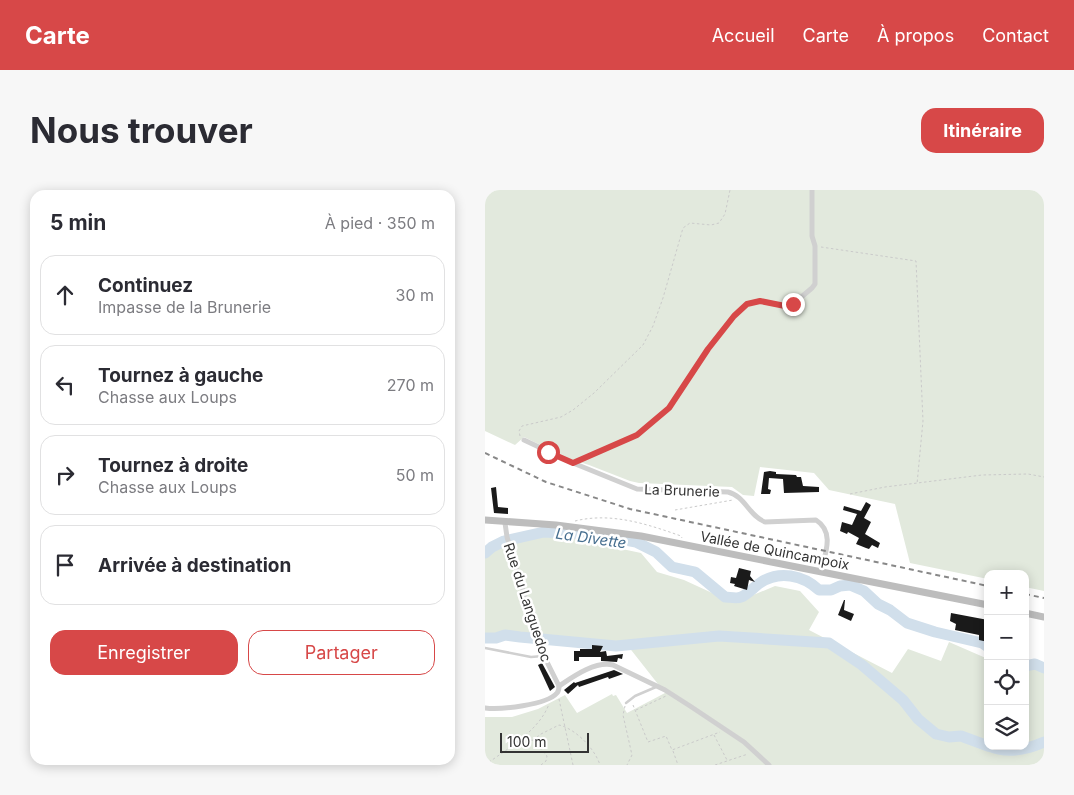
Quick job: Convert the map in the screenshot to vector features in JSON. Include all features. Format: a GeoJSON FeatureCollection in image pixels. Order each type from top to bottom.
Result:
{"type":"FeatureCollection","features":[{"type":"Feature","properties":{"kind":"main road","name":"Vallée de Quincampoix"},"geometry":{"type":"LineString","coordinates":[[485,520],[505,523],[556,525],[641,536],[984,604]]}},
{"type":"Feature","properties":{"kind":"main road"},"geometry":{"type":"LineString","coordinates":[[1029,614],[1044,618]]}},
{"type":"Feature","properties":{"kind":"street"},"geometry":{"type":"LineString","coordinates":[[573,463],[637,435],[669,408],[708,349],[734,316],[747,304],[760,301],[785,306],[793,304],[812,288],[815,284],[815,246],[812,236],[812,190]]}},
{"type":"Feature","properties":{"kind":"street","name":"La Brunerie"},"geometry":{"type":"LineString","coordinates":[[524,440],[573,463],[637,489],[728,492],[736,494],[758,518],[765,522],[816,520],[823,525],[828,538],[821,572]]}},
{"type":"Feature","properties":{"kind":"street","name":"Rue du Languedoc"},"geometry":{"type":"LineString","coordinates":[[505,523],[509,545],[537,636],[544,656],[559,686]]}},
{"type":"Feature","properties":{"kind":"street"},"geometry":{"type":"LineString","coordinates":[[485,708],[495,709],[523,706],[554,695],[559,686],[572,677],[592,668],[609,664],[665,690],[744,742],[769,765]]}},
{"type":"Feature","properties":{"kind":"lane"},"geometry":{"type":"LineString","coordinates":[[485,648],[531,657],[544,656]]}},
{"type":"Feature","properties":{"kind":"lane"},"geometry":{"type":"LineString","coordinates":[[626,703],[657,686]]}},
{"type":"Feature","properties":{"kind":"path"},"geometry":{"type":"LineString","coordinates":[[524,440],[519,433],[522,426],[561,416],[573,410],[594,393],[643,345],[653,326],[663,298],[683,228],[690,223],[711,225],[719,223],[725,214],[730,190]]}},
{"type":"Feature","properties":{"kind":"path"},"geometry":{"type":"LineString","coordinates":[[815,246],[916,261],[923,421],[917,484]]}},
{"type":"Feature","properties":{"kind":"path"},"geometry":{"type":"LineString","coordinates":[[850,494],[885,487],[982,475],[1028,474],[1044,477]]}},
{"type":"Feature","properties":{"kind":"path"},"geometry":{"type":"LineString","coordinates":[[675,510],[735,499],[743,501]]}},
{"type":"Feature","properties":{"kind":"path"},"geometry":{"type":"LineString","coordinates":[[571,522],[586,518],[609,517],[673,533],[681,536],[687,545]]}},
{"type":"Feature","properties":{"kind":"path"},"geometry":{"type":"LineString","coordinates":[[485,765],[519,741],[545,714],[554,695],[561,701],[564,726],[573,765]]}},
{"type":"Feature","properties":{"kind":"path"},"geometry":{"type":"LineString","coordinates":[[636,710],[666,696],[670,698]]}},
{"type":"Feature","properties":{"kind":"path"},"geometry":{"type":"LineString","coordinates":[[630,700],[636,710],[648,742],[666,736],[678,765]]}},
{"type":"Feature","properties":{"kind":"path"},"geometry":{"type":"LineString","coordinates":[[626,703],[623,715],[632,755],[627,765]]}},
{"type":"Feature","properties":{"kind":"path"},"geometry":{"type":"LineString","coordinates":[[519,741],[535,740],[559,725],[564,726],[585,742],[593,751],[600,765]]}},
{"type":"Feature","properties":{"kind":"path"},"geometry":{"type":"LineString","coordinates":[[672,750],[719,732],[713,728]]}},
{"type":"Feature","properties":{"kind":"path"},"geometry":{"type":"LineString","coordinates":[[714,734],[727,761]]}},
{"type":"Feature","properties":{"kind":"path"},"geometry":{"type":"LineString","coordinates":[[535,740],[547,756],[546,762],[541,765]]}},
{"type":"Feature","properties":{"kind":"path"},"geometry":{"type":"LineString","coordinates":[[715,765],[749,754],[744,750]]}},
{"type":"Feature","properties":{"kind":"shaded area"},"geometry":{"type":"Polygon","coordinates":[[[485,190],[1044,190],[1044,591],[1029,588],[1029,570],[984,570],[984,578],[910,563],[895,504],[829,490],[814,473],[760,467],[754,496],[743,495],[732,487],[639,483],[570,459],[524,437],[515,445],[485,431],[485,190]]]}},
{"type":"Feature","properties":{"kind":"shaded area"},"geometry":{"type":"Polygon","coordinates":[[[556,535],[641,553],[657,572],[684,580],[734,603],[775,586],[800,591],[819,612],[809,630],[892,673],[908,649],[941,661],[949,642],[984,657],[984,750],[1029,750],[1029,664],[1044,663],[1044,765],[485,765],[485,717],[512,717],[538,709],[565,695],[577,713],[612,694],[613,696],[616,695],[627,713],[665,693],[628,646],[534,644],[524,636],[485,636],[485,558],[501,545],[527,537],[556,535]]]}},
{"type":"Feature","properties":{"kind":"building"},"geometry":{"type":"Polygon","coordinates":[[[764,472],[776,472],[776,474],[801,477],[803,486],[819,487],[819,492],[784,493],[783,479],[769,478],[768,489],[771,490],[770,494],[761,494],[764,472]]]}},
{"type":"Feature","properties":{"kind":"building"},"geometry":{"type":"Polygon","coordinates":[[[496,487],[498,507],[508,508],[508,514],[494,513],[491,488],[496,487]]]}},
{"type":"Feature","properties":{"kind":"building"},"geometry":{"type":"Polygon","coordinates":[[[866,502],[871,505],[864,518],[871,522],[865,534],[880,543],[878,548],[872,545],[869,549],[856,544],[859,538],[848,532],[847,534],[840,531],[842,522],[852,525],[857,514],[843,510],[844,506],[861,511],[866,502]]]}},
{"type":"Feature","properties":{"kind":"building"},"geometry":{"type":"Polygon","coordinates":[[[739,568],[751,571],[750,576],[755,582],[749,580],[747,590],[730,583],[731,577],[736,578],[739,568]]]}},
{"type":"Feature","properties":{"kind":"building"},"geometry":{"type":"Polygon","coordinates":[[[844,600],[844,610],[854,614],[851,621],[838,615],[844,600]]]}},
{"type":"Feature","properties":{"kind":"building"},"geometry":{"type":"Polygon","coordinates":[[[951,613],[984,619],[984,641],[979,640],[979,635],[955,630],[956,624],[950,621],[951,613]]]}},
{"type":"Feature","properties":{"kind":"building"},"geometry":{"type":"Polygon","coordinates":[[[592,645],[603,646],[600,652],[606,651],[607,656],[623,654],[622,659],[618,658],[617,662],[601,661],[601,657],[579,657],[579,661],[574,661],[574,651],[592,649],[592,645]]]}},
{"type":"Feature","properties":{"kind":"building"},"geometry":{"type":"Polygon","coordinates":[[[542,663],[555,687],[550,691],[538,665],[542,663]]]}},
{"type":"Feature","properties":{"kind":"building"},"geometry":{"type":"Polygon","coordinates":[[[614,670],[623,674],[579,687],[578,685],[568,694],[564,690],[574,682],[614,670]]]}},
{"type":"Feature","properties":{"kind":"waterway","name":"La Divette"},"geometry":{"type":"LineString","coordinates":[[485,553],[504,541],[544,532],[585,534],[620,539],[636,542],[656,552],[672,567],[695,572],[725,597],[735,598],[746,595],[760,583],[775,576],[798,578],[819,590],[831,590],[840,586],[850,585],[864,591],[878,604],[890,610],[907,623],[984,644]]}},
{"type":"Feature","properties":{"kind":"waterway","name":"La Divette"},"geometry":{"type":"LineString","coordinates":[[485,638],[496,638],[505,635],[616,646],[719,636],[829,643],[862,665],[903,700],[918,719],[936,734],[949,737],[961,736],[984,745]]}},
{"type":"Feature","properties":{"kind":"waterway","name":"La Divette"},"geometry":{"type":"LineString","coordinates":[[1029,665],[1035,664],[1044,668]]}},
{"type":"Feature","properties":{"kind":"waterway","name":"La Divette"},"geometry":{"type":"LineString","coordinates":[[1029,747],[1044,742]]}},
{"type":"Feature","properties":{"kind":"railway"},"geometry":{"type":"LineString","coordinates":[[485,453],[546,482],[630,509],[984,585]]}},
{"type":"Feature","properties":{"kind":"railway"},"geometry":{"type":"LineString","coordinates":[[1029,595],[1044,598]]}},
{"type":"Feature","properties":{"kind":"route"},"geometry":{"type":"LineString","coordinates":[[548,452],[573,463],[637,435],[669,408],[708,349],[734,316],[747,304],[760,301],[785,306],[793,304]]}}]}
